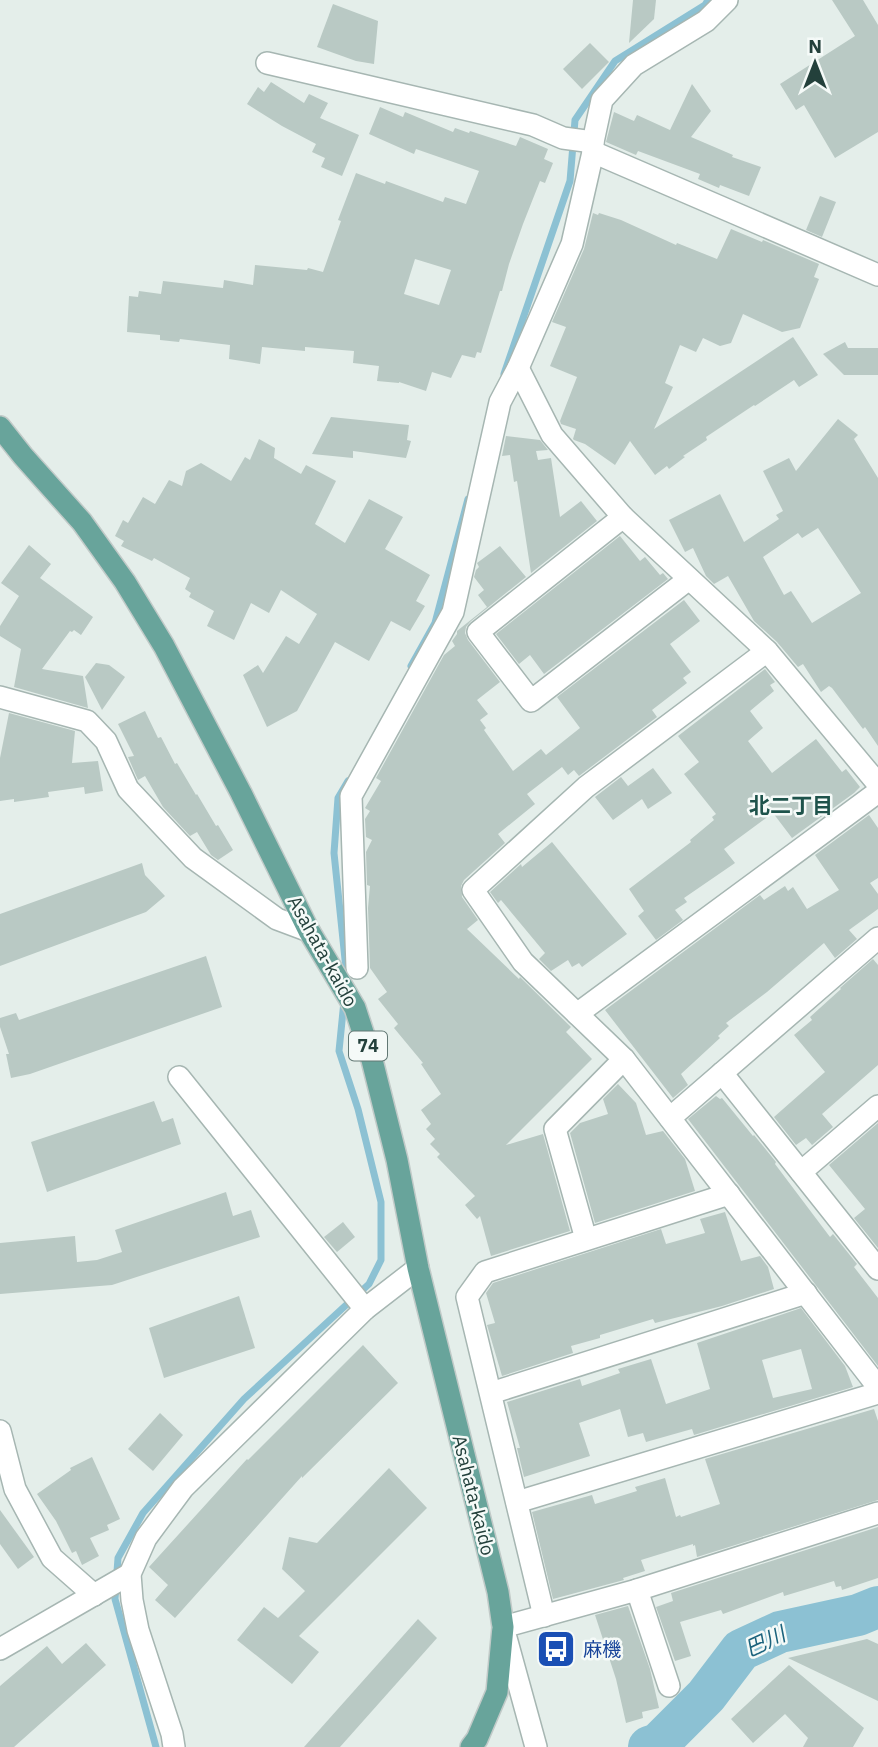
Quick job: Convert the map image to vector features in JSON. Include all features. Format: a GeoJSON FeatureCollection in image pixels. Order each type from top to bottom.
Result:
{"type":"FeatureCollection","features":[{"type":"Feature","properties":{"kind":"main road","name":"Asahata-kaido"},"geometry":{"type":"LineString","coordinates":[[0,427],[82,522],[138,603],[200,714],[309,931],[355,1008],[372,1059],[397,1160],[418,1268],[498,1592],[503,1627],[497,1692],[471,1747]]}},
{"type":"Feature","properties":{"kind":"street"},"geometry":{"type":"LineString","coordinates":[[357,968],[351,796],[453,612],[500,402],[518,368],[572,244],[582,143],[602,100],[634,65],[706,22],[727,0]]}},
{"type":"Feature","properties":{"kind":"street"},"geometry":{"type":"LineString","coordinates":[[267,63],[533,125],[582,143],[878,275]]}},
{"type":"Feature","properties":{"kind":"street"},"geometry":{"type":"LineString","coordinates":[[518,368],[552,435],[623,517],[767,651],[878,784]]}},
{"type":"Feature","properties":{"kind":"street"},"geometry":{"type":"LineString","coordinates":[[623,517],[478,632],[531,701],[689,579]]}},
{"type":"Feature","properties":{"kind":"street"},"geometry":{"type":"LineString","coordinates":[[767,651],[586,787],[473,890],[523,962],[624,1059],[878,1387]]}},
{"type":"Feature","properties":{"kind":"street"},"geometry":{"type":"LineString","coordinates":[[0,697],[88,721],[106,741],[128,789],[193,858],[277,919],[309,931]]}},
{"type":"Feature","properties":{"kind":"street"},"geometry":{"type":"LineString","coordinates":[[577,1014],[878,792]]}},
{"type":"Feature","properties":{"kind":"street"},"geometry":{"type":"LineString","coordinates":[[670,1118],[878,938]]}},
{"type":"Feature","properties":{"kind":"street"},"geometry":{"type":"LineString","coordinates":[[586,1239],[555,1129],[624,1059]]}},
{"type":"Feature","properties":{"kind":"street"},"geometry":{"type":"LineString","coordinates":[[722,1073],[878,1269]]}},
{"type":"Feature","properties":{"kind":"street"},"geometry":{"type":"LineString","coordinates":[[179,1077],[365,1309]]}},
{"type":"Feature","properties":{"kind":"street"},"geometry":{"type":"LineString","coordinates":[[801,1172],[878,1106]]}},
{"type":"Feature","properties":{"kind":"street"},"geometry":{"type":"LineString","coordinates":[[544,1616],[467,1297],[485,1272],[729,1194]]}},
{"type":"Feature","properties":{"kind":"street"},"geometry":{"type":"LineString","coordinates":[[174,1747],[138,1630],[132,1600],[130,1574],[146,1538],[183,1488],[365,1309],[418,1268]]}},
{"type":"Feature","properties":{"kind":"street"},"geometry":{"type":"LineString","coordinates":[[491,1393],[806,1293]]}},
{"type":"Feature","properties":{"kind":"street"},"geometry":{"type":"LineString","coordinates":[[517,1502],[878,1393]]}},
{"type":"Feature","properties":{"kind":"street"},"geometry":{"type":"LineString","coordinates":[[0,1431],[7,1490],[52,1559],[94,1595]]}},
{"type":"Feature","properties":{"kind":"street"},"geometry":{"type":"LineString","coordinates":[[536,1747],[503,1627],[637,1590],[878,1513]]}},
{"type":"Feature","properties":{"kind":"street"},"geometry":{"type":"LineString","coordinates":[[0,1649],[130,1574]]}},
{"type":"Feature","properties":{"kind":"street"},"geometry":{"type":"LineString","coordinates":[[637,1590],[669,1686]]}},
{"type":"Feature","properties":{"kind":"building"},"geometry":{"type":"Polygon","coordinates":[[[633,0],[656,0],[654,19],[629,43],[633,0]]]}},
{"type":"Feature","properties":{"kind":"building"},"geometry":{"type":"Polygon","coordinates":[[[832,0],[863,0],[878,25],[878,132],[835,158],[804,105],[796,110],[780,84],[855,36],[832,0]]]}},
{"type":"Feature","properties":{"kind":"building"},"geometry":{"type":"Polygon","coordinates":[[[333,4],[378,21],[374,64],[356,61],[317,47],[333,4]]]}},
{"type":"Feature","properties":{"kind":"building"},"geometry":{"type":"Polygon","coordinates":[[[590,43],[609,62],[582,89],[563,69],[590,43]]]}},
{"type":"Feature","properties":{"kind":"building"},"geometry":{"type":"Polygon","coordinates":[[[271,82],[304,103],[309,94],[328,103],[320,118],[359,135],[342,176],[321,167],[325,158],[312,152],[316,144],[247,104],[258,87],[264,92],[271,82]]]}},
{"type":"Feature","properties":{"kind":"building"},"geometry":{"type":"Polygon","coordinates":[[[692,84],[711,111],[691,137],[733,155],[732,157],[761,167],[749,196],[698,179],[700,174],[638,151],[636,155],[606,142],[614,112],[634,121],[637,115],[670,130],[692,84]]]}},
{"type":"Feature","properties":{"kind":"building"},"geometry":{"type":"Polygon","coordinates":[[[380,107],[403,117],[405,112],[453,132],[455,128],[469,133],[470,131],[516,146],[520,137],[548,149],[544,159],[553,163],[545,183],[540,181],[523,224],[481,353],[477,352],[475,358],[462,355],[451,378],[432,372],[426,391],[399,382],[377,381],[379,366],[353,363],[354,351],[305,347],[305,351],[262,347],[260,364],[229,359],[230,345],[180,339],[179,342],[160,340],[160,335],[127,332],[129,296],[138,297],[139,291],[161,294],[163,281],[223,288],[224,280],[253,285],[255,265],[308,268],[323,272],[341,221],[338,220],[356,173],[443,202],[445,197],[466,204],[479,171],[416,149],[414,154],[369,134],[380,107]],[[415,259],[404,294],[439,305],[451,270],[415,259]]]}},
{"type":"Feature","properties":{"kind":"building"},"geometry":{"type":"Polygon","coordinates":[[[820,196],[836,202],[822,237],[806,230],[820,196]]]}},
{"type":"Feature","properties":{"kind":"building"},"geometry":{"type":"Polygon","coordinates":[[[593,213],[621,220],[676,245],[677,243],[717,259],[731,229],[819,264],[814,277],[819,279],[800,328],[782,332],[743,314],[731,343],[720,346],[703,338],[696,352],[680,345],[665,383],[673,387],[654,429],[793,337],[818,375],[799,387],[794,380],[706,437],[707,440],[669,469],[667,466],[655,475],[630,441],[615,465],[585,444],[574,440],[576,429],[561,424],[560,421],[577,377],[550,366],[566,327],[552,322],[584,249],[593,213]]]}},
{"type":"Feature","properties":{"kind":"building"},"geometry":{"type":"Polygon","coordinates":[[[845,342],[848,348],[878,348],[878,375],[844,375],[823,354],[845,342]]]}},
{"type":"Feature","properties":{"kind":"building"},"geometry":{"type":"Polygon","coordinates":[[[331,417],[409,425],[407,440],[411,441],[406,458],[353,451],[353,458],[312,454],[331,417]]]}},
{"type":"Feature","properties":{"kind":"building"},"geometry":{"type":"Polygon","coordinates":[[[838,419],[858,435],[854,439],[878,478],[878,746],[832,688],[829,686],[821,692],[803,664],[798,667],[777,642],[754,621],[728,576],[714,584],[706,576],[693,548],[685,552],[669,520],[720,494],[744,542],[779,519],[776,515],[783,511],[763,471],[789,458],[796,471],[838,419]],[[818,528],[802,538],[798,533],[763,557],[784,595],[791,591],[812,623],[861,593],[818,528]]]}},
{"type":"Feature","properties":{"kind":"building"},"geometry":{"type":"Polygon","coordinates":[[[506,436],[540,440],[548,450],[536,451],[538,460],[551,458],[560,517],[581,501],[597,521],[531,573],[517,481],[514,482],[510,455],[502,456],[506,436]]]}},
{"type":"Feature","properties":{"kind":"building"},"geometry":{"type":"Polygon","coordinates":[[[259,439],[275,448],[274,458],[301,474],[306,465],[336,481],[315,524],[345,543],[369,499],[403,517],[385,549],[430,575],[416,601],[425,606],[410,631],[391,621],[369,661],[335,642],[297,711],[267,727],[243,675],[258,665],[263,673],[286,636],[299,644],[317,614],[281,590],[269,613],[251,603],[234,640],[207,626],[214,611],[189,597],[191,593],[185,589],[190,578],[154,558],[152,561],[121,546],[124,541],[115,536],[123,520],[128,523],[143,497],[155,504],[169,480],[182,486],[186,471],[201,463],[231,481],[245,457],[250,460],[259,439]]]}},
{"type":"Feature","properties":{"kind":"building"},"geometry":{"type":"Polygon","coordinates":[[[620,536],[640,561],[645,557],[660,575],[663,573],[668,579],[544,674],[530,655],[519,664],[496,634],[620,536]]]}},
{"type":"Feature","properties":{"kind":"building"},"geometry":{"type":"Polygon","coordinates":[[[29,545],[51,564],[40,578],[93,617],[81,635],[74,630],[70,631],[42,669],[83,676],[88,708],[14,687],[21,649],[0,636],[0,626],[19,596],[1,583],[29,545]]]}},
{"type":"Feature","properties":{"kind":"building"},"geometry":{"type":"Polygon","coordinates":[[[500,546],[526,577],[470,622],[465,633],[500,682],[477,700],[488,714],[480,720],[486,728],[484,730],[513,771],[541,749],[546,755],[580,728],[557,697],[684,600],[700,621],[670,644],[691,672],[683,678],[687,683],[652,710],[657,717],[579,776],[574,770],[568,775],[562,767],[527,794],[535,804],[498,834],[505,843],[464,880],[461,886],[462,897],[478,920],[467,929],[571,1027],[566,1032],[592,1059],[506,1145],[543,1134],[570,1231],[491,1256],[480,1216],[477,1219],[465,1205],[475,1196],[437,1157],[440,1154],[430,1144],[435,1139],[426,1129],[431,1124],[421,1110],[441,1094],[421,1064],[423,1063],[394,1028],[398,1024],[378,999],[387,992],[370,968],[370,886],[367,885],[366,852],[372,840],[366,837],[365,819],[370,811],[365,808],[381,781],[376,778],[444,655],[455,646],[452,641],[457,631],[487,607],[478,595],[484,590],[474,577],[479,567],[477,563],[500,546]]]}},
{"type":"Feature","properties":{"kind":"building"},"geometry":{"type":"Polygon","coordinates":[[[96,663],[109,665],[125,677],[102,710],[85,677],[96,663]]]}},
{"type":"Feature","properties":{"kind":"building"},"geometry":{"type":"Polygon","coordinates":[[[765,669],[775,682],[770,685],[774,691],[750,711],[763,728],[748,741],[772,773],[816,739],[842,772],[846,769],[860,787],[792,838],[773,813],[724,849],[735,863],[684,898],[687,902],[675,910],[683,920],[656,940],[638,916],[644,911],[629,889],[691,842],[690,840],[714,820],[712,817],[716,814],[684,774],[699,762],[678,736],[765,669]]]}},
{"type":"Feature","properties":{"kind":"building"},"geometry":{"type":"Polygon","coordinates":[[[145,711],[158,738],[161,737],[175,764],[177,763],[233,850],[218,860],[211,855],[197,832],[190,836],[163,807],[145,776],[138,780],[128,757],[134,756],[118,724],[145,711]]]}},
{"type":"Feature","properties":{"kind":"building"},"geometry":{"type":"Polygon","coordinates":[[[9,713],[75,731],[72,763],[98,761],[103,791],[85,794],[84,787],[48,792],[49,797],[14,802],[14,799],[0,801],[0,758],[9,713]]]}},
{"type":"Feature","properties":{"kind":"building"},"geometry":{"type":"Polygon","coordinates":[[[653,768],[672,793],[648,809],[642,799],[613,820],[595,797],[621,777],[628,786],[653,768]]]}},
{"type":"Feature","properties":{"kind":"building"},"geometry":{"type":"Polygon","coordinates":[[[869,815],[878,828],[878,878],[870,883],[878,894],[878,909],[849,930],[857,939],[835,958],[824,943],[726,1023],[729,1026],[718,1036],[720,1038],[681,1074],[688,1085],[673,1098],[605,1010],[760,895],[764,900],[785,886],[788,891],[793,887],[807,909],[839,890],[815,855],[869,815]]]}},
{"type":"Feature","properties":{"kind":"building"},"geometry":{"type":"Polygon","coordinates":[[[552,842],[627,934],[582,967],[579,963],[572,967],[568,960],[551,971],[539,959],[545,953],[501,900],[498,903],[490,892],[521,864],[522,867],[552,842]]]}},
{"type":"Feature","properties":{"kind":"building"},"geometry":{"type":"Polygon","coordinates":[[[142,863],[145,875],[165,896],[146,912],[0,966],[0,914],[142,863]]]}},
{"type":"Feature","properties":{"kind":"building"},"geometry":{"type":"Polygon","coordinates":[[[206,956],[222,1007],[30,1074],[11,1078],[6,1054],[9,1054],[0,1027],[0,1018],[16,1013],[19,1020],[206,956]]]}},
{"type":"Feature","properties":{"kind":"building"},"geometry":{"type":"Polygon","coordinates":[[[873,959],[878,965],[878,1065],[822,1114],[833,1127],[812,1145],[806,1138],[796,1145],[774,1117],[825,1072],[794,1035],[873,959]]]}},
{"type":"Feature","properties":{"kind":"building"},"geometry":{"type":"Polygon","coordinates":[[[618,1084],[636,1103],[646,1135],[663,1131],[685,1159],[695,1191],[595,1223],[570,1133],[580,1123],[608,1114],[603,1099],[618,1084]]]}},
{"type":"Feature","properties":{"kind":"building"},"geometry":{"type":"Polygon","coordinates":[[[716,1096],[722,1098],[776,1162],[830,1237],[833,1234],[857,1264],[854,1267],[878,1298],[878,1366],[688,1119],[716,1096]]]}},
{"type":"Feature","properties":{"kind":"building"},"geometry":{"type":"Polygon","coordinates":[[[154,1101],[162,1122],[173,1118],[181,1144],[47,1192],[31,1142],[154,1101]]]}},
{"type":"Feature","properties":{"kind":"building"},"geometry":{"type":"Polygon","coordinates":[[[878,1123],[878,1248],[854,1218],[865,1209],[829,1165],[878,1123]]]}},
{"type":"Feature","properties":{"kind":"building"},"geometry":{"type":"Polygon","coordinates":[[[226,1192],[233,1216],[251,1210],[260,1237],[112,1285],[0,1294],[0,1243],[75,1236],[77,1262],[97,1260],[122,1252],[115,1230],[226,1192]]]}},
{"type":"Feature","properties":{"kind":"building"},"geometry":{"type":"Polygon","coordinates":[[[725,1212],[741,1261],[760,1256],[768,1267],[774,1289],[722,1306],[655,1323],[653,1319],[600,1335],[600,1338],[571,1346],[573,1353],[502,1376],[487,1325],[495,1323],[486,1293],[493,1283],[661,1229],[666,1244],[705,1233],[700,1219],[725,1212]]]}},
{"type":"Feature","properties":{"kind":"building"},"geometry":{"type":"Polygon","coordinates":[[[343,1222],[355,1237],[337,1252],[324,1237],[343,1222]]]}},
{"type":"Feature","properties":{"kind":"building"},"geometry":{"type":"Polygon","coordinates":[[[239,1296],[255,1348],[164,1378],[149,1328],[239,1296]]]}},
{"type":"Feature","properties":{"kind":"building"},"geometry":{"type":"Polygon","coordinates":[[[801,1308],[845,1366],[853,1387],[694,1435],[692,1429],[646,1442],[643,1433],[628,1437],[620,1409],[579,1423],[590,1456],[524,1477],[517,1448],[520,1448],[507,1402],[580,1379],[582,1386],[620,1373],[618,1369],[651,1359],[666,1404],[710,1389],[697,1343],[801,1308]],[[801,1349],[762,1360],[773,1398],[812,1389],[801,1349]]]}},
{"type":"Feature","properties":{"kind":"building"},"geometry":{"type":"Polygon","coordinates":[[[363,1345],[398,1383],[302,1476],[175,1618],[155,1600],[168,1585],[149,1567],[247,1459],[363,1345]]]}},
{"type":"Feature","properties":{"kind":"building"},"geometry":{"type":"Polygon","coordinates":[[[874,1409],[878,1421],[878,1500],[697,1557],[693,1544],[641,1560],[645,1571],[623,1578],[624,1580],[553,1599],[532,1512],[592,1495],[595,1504],[637,1491],[635,1487],[665,1478],[676,1517],[681,1517],[720,1504],[705,1459],[874,1409]]]}},
{"type":"Feature","properties":{"kind":"building"},"geometry":{"type":"Polygon","coordinates":[[[160,1413],[183,1435],[153,1471],[128,1449],[160,1413]]]}},
{"type":"Feature","properties":{"kind":"building"},"geometry":{"type":"Polygon","coordinates":[[[92,1457],[120,1519],[107,1525],[109,1530],[90,1538],[99,1556],[82,1565],[76,1551],[72,1553],[56,1521],[37,1494],[71,1470],[70,1468],[92,1457]]]}},
{"type":"Feature","properties":{"kind":"building"},"geometry":{"type":"Polygon","coordinates":[[[389,1468],[427,1508],[299,1636],[319,1652],[292,1684],[237,1640],[264,1607],[278,1618],[305,1591],[282,1569],[289,1537],[317,1543],[389,1468]]]}},
{"type":"Feature","properties":{"kind":"building"},"geometry":{"type":"Polygon","coordinates":[[[0,1510],[34,1557],[18,1569],[0,1544],[0,1510]]]}},
{"type":"Feature","properties":{"kind":"building"},"geometry":{"type":"Polygon","coordinates":[[[878,1527],[878,1578],[842,1590],[841,1586],[836,1587],[834,1581],[784,1596],[783,1592],[723,1614],[721,1610],[680,1622],[691,1656],[675,1661],[656,1607],[673,1601],[671,1593],[878,1527]]]}},
{"type":"Feature","properties":{"kind":"building"},"geometry":{"type":"Polygon","coordinates":[[[628,1606],[650,1669],[659,1708],[642,1712],[643,1718],[626,1723],[616,1679],[595,1615],[628,1606]]]}},
{"type":"Feature","properties":{"kind":"building"},"geometry":{"type":"Polygon","coordinates":[[[418,1619],[437,1638],[340,1747],[304,1747],[418,1619]]]}},
{"type":"Feature","properties":{"kind":"building"},"geometry":{"type":"Polygon","coordinates":[[[867,1639],[878,1644],[878,1701],[788,1658],[867,1639]]]}},
{"type":"Feature","properties":{"kind":"building"},"geometry":{"type":"Polygon","coordinates":[[[86,1643],[106,1665],[14,1747],[0,1747],[0,1686],[47,1646],[62,1664],[86,1643]]]}},
{"type":"Feature","properties":{"kind":"building"},"geometry":{"type":"Polygon","coordinates":[[[789,1665],[864,1728],[853,1747],[803,1747],[808,1738],[785,1714],[753,1743],[731,1719],[789,1665]]]}},
{"type":"Feature","properties":{"kind":"waterway"},"geometry":{"type":"LineString","coordinates":[[504,374],[570,181],[575,120],[615,61],[705,5],[708,0]]}},
{"type":"Feature","properties":{"kind":"waterway"},"geometry":{"type":"LineString","coordinates":[[411,666],[435,623],[468,499]]}},
{"type":"Feature","properties":{"kind":"waterway"},"geometry":{"type":"LineString","coordinates":[[345,982],[346,969],[334,853],[338,798],[348,781]]}},
{"type":"Feature","properties":{"kind":"waterway"},"geometry":{"type":"LineString","coordinates":[[156,1747],[115,1599],[118,1558],[143,1513],[244,1399],[369,1284],[381,1260],[381,1202],[358,1109],[339,1051],[344,1001]]}},
{"type":"Feature","properties":{"kind":"waterway","name":"巴川"},"geometry":{"type":"LineString","coordinates":[[649,1747],[658,1744],[706,1696],[741,1650],[780,1632],[858,1615],[878,1607]]}},
{"type":"Feature","properties":{"kind":"place","name":"麻機"},"geometry":{"type":"Point","coordinates":[556,1649]}},
{"type":"Feature","properties":{"kind":"district","name":"北二丁目"},"geometry":{"type":"Point","coordinates":[791,806]}}]}
